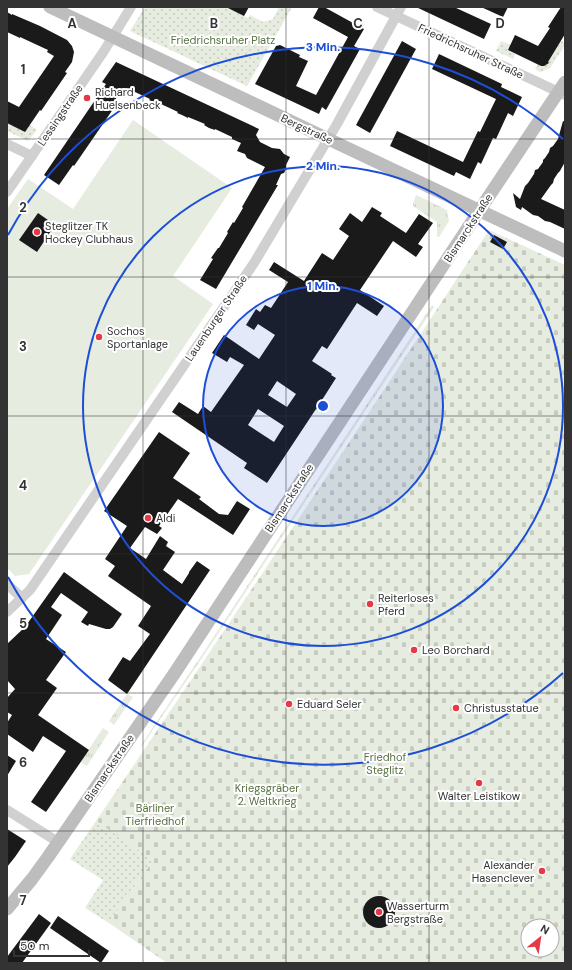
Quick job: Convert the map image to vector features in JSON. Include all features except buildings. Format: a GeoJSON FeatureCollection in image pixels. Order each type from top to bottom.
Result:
{"type":"FeatureCollection","features":[{"type":"Feature","properties":{"kind":"street","name":"Bergstraße"},"geometry":{"type":"LineString","coordinates":[[50,7],[565,250]]}},
{"type":"Feature","properties":{"kind":"street","name":"Lessingstraße"},"geometry":{"type":"LineString","coordinates":[[7,192],[131,7]]}},
{"type":"Feature","properties":{"kind":"street","name":"Friedrichsruher Straße"},"geometry":{"type":"LineString","coordinates":[[377,7],[399,11],[563,90]]}},
{"type":"Feature","properties":{"kind":"street","name":"Lauenburger Straße"},"geometry":{"type":"LineString","coordinates":[[7,612],[33,586],[254,263],[328,139],[399,11]]}},
{"type":"Feature","properties":{"kind":"street","name":"Bismarckstraße"},"geometry":{"type":"LineString","coordinates":[[7,909],[32,879],[178,667],[479,210],[563,90]]}},
{"type":"Feature","properties":{"kind":"street"},"geometry":{"type":"LineString","coordinates":[[7,144],[32,156]]}},
{"type":"Feature","properties":{"kind":"street"},"geometry":{"type":"LineString","coordinates":[[7,584],[22,598]]}},
{"type":"Feature","properties":{"kind":"street"},"geometry":{"type":"LineString","coordinates":[[7,810],[58,842]]}},
{"type":"Feature","properties":{"kind":"green space","name":"Friedrichsruher Platz"},"geometry":{"type":"Polygon","coordinates":[[[145,7],[232,7],[238,13],[248,18],[250,15],[263,22],[273,19],[279,7],[292,7],[247,86],[130,31],[145,7]]]}},
{"type":"Feature","properties":{"kind":"green space"},"geometry":{"type":"Polygon","coordinates":[[[501,41],[511,45],[508,50],[515,54],[513,59],[496,51],[501,41]]]}},
{"type":"Feature","properties":{"kind":"green space"},"geometry":{"type":"Polygon","coordinates":[[[561,41],[565,43],[565,45],[550,68],[540,72],[535,69],[538,64],[539,66],[544,66],[561,41]]]}},
{"type":"Feature","properties":{"kind":"green space","name":"Sochos Sportanlage"},"geometry":{"type":"Polygon","coordinates":[[[133,120],[232,188],[173,276],[213,304],[29,574],[15,576],[7,568],[7,209],[28,179],[73,209],[133,120]]]}},
{"type":"Feature","properties":{"kind":"green space"},"geometry":{"type":"Polygon","coordinates":[[[7,123],[30,125],[37,130],[28,141],[7,131],[7,123]]]}},
{"type":"Feature","properties":{"kind":"green space"},"geometry":{"type":"Polygon","coordinates":[[[416,195],[447,210],[449,221],[439,237],[437,237],[437,222],[413,206],[416,195]]]}},
{"type":"Feature","properties":{"kind":"green space","name":"Friedhof Steglitz"},"geometry":{"type":"Polygon","coordinates":[[[489,230],[565,265],[565,963],[167,963],[109,923],[127,897],[124,895],[127,890],[131,892],[153,860],[96,821],[245,600],[489,230]]]}},
{"type":"Feature","properties":{"kind":"green space"},"geometry":{"type":"Polygon","coordinates":[[[432,305],[434,307],[202,658],[142,746],[141,745],[432,305]]]}},
{"type":"Feature","properties":{"kind":"green space"},"geometry":{"type":"Polygon","coordinates":[[[127,694],[133,697],[114,725],[109,721],[127,694]]]}},
{"type":"Feature","properties":{"kind":"green space"},"geometry":{"type":"Polygon","coordinates":[[[103,728],[109,732],[87,766],[80,762],[103,728]]]}},
{"type":"Feature","properties":{"kind":"green space"},"geometry":{"type":"Polygon","coordinates":[[[96,821],[153,860],[130,893],[127,891],[124,895],[127,897],[109,923],[85,908],[103,880],[70,859],[96,821]]]}},
{"type":"Feature","properties":{"kind":"place","name":"Richard Huelsenbeck"},"geometry":{"type":"Point","coordinates":[87,98]}},
{"type":"Feature","properties":{"kind":"place","name":"Steglitzer TK Hockey Clubhaus"},"geometry":{"type":"Point","coordinates":[37,232]}},
{"type":"Feature","properties":{"kind":"place","name":"Sochos Sportanlage"},"geometry":{"type":"Point","coordinates":[99,337]}},
{"type":"Feature","properties":{"kind":"place","name":"Aldi"},"geometry":{"type":"Point","coordinates":[148,518]}},
{"type":"Feature","properties":{"kind":"place","name":"Reiterloses Pferd"},"geometry":{"type":"Point","coordinates":[370,604]}},
{"type":"Feature","properties":{"kind":"place","name":"Leo Borchard"},"geometry":{"type":"Point","coordinates":[414,650]}},
{"type":"Feature","properties":{"kind":"place","name":"Eduard Seler"},"geometry":{"type":"Point","coordinates":[289,704]}},
{"type":"Feature","properties":{"kind":"place","name":"Christusstatue"},"geometry":{"type":"Point","coordinates":[456,708]}},
{"type":"Feature","properties":{"kind":"place","name":"Walter Leistikow"},"geometry":{"type":"Point","coordinates":[479,783]}},
{"type":"Feature","properties":{"kind":"place","name":"Alexander Hasenclever"},"geometry":{"type":"Point","coordinates":[542,871]}},
{"type":"Feature","properties":{"kind":"place","name":"Wasserturm Bergstraße"},"geometry":{"type":"Point","coordinates":[379,912]}},
{"type":"Feature","properties":{"kind":"park label","name":"Kriegsgräber 2. Weltkrieg"},"geometry":{"type":"Point","coordinates":[267,794]}},
{"type":"Feature","properties":{"kind":"park label","name":"Bärliner Tierfriedhof"},"geometry":{"type":"Point","coordinates":[155,814]}}]}
